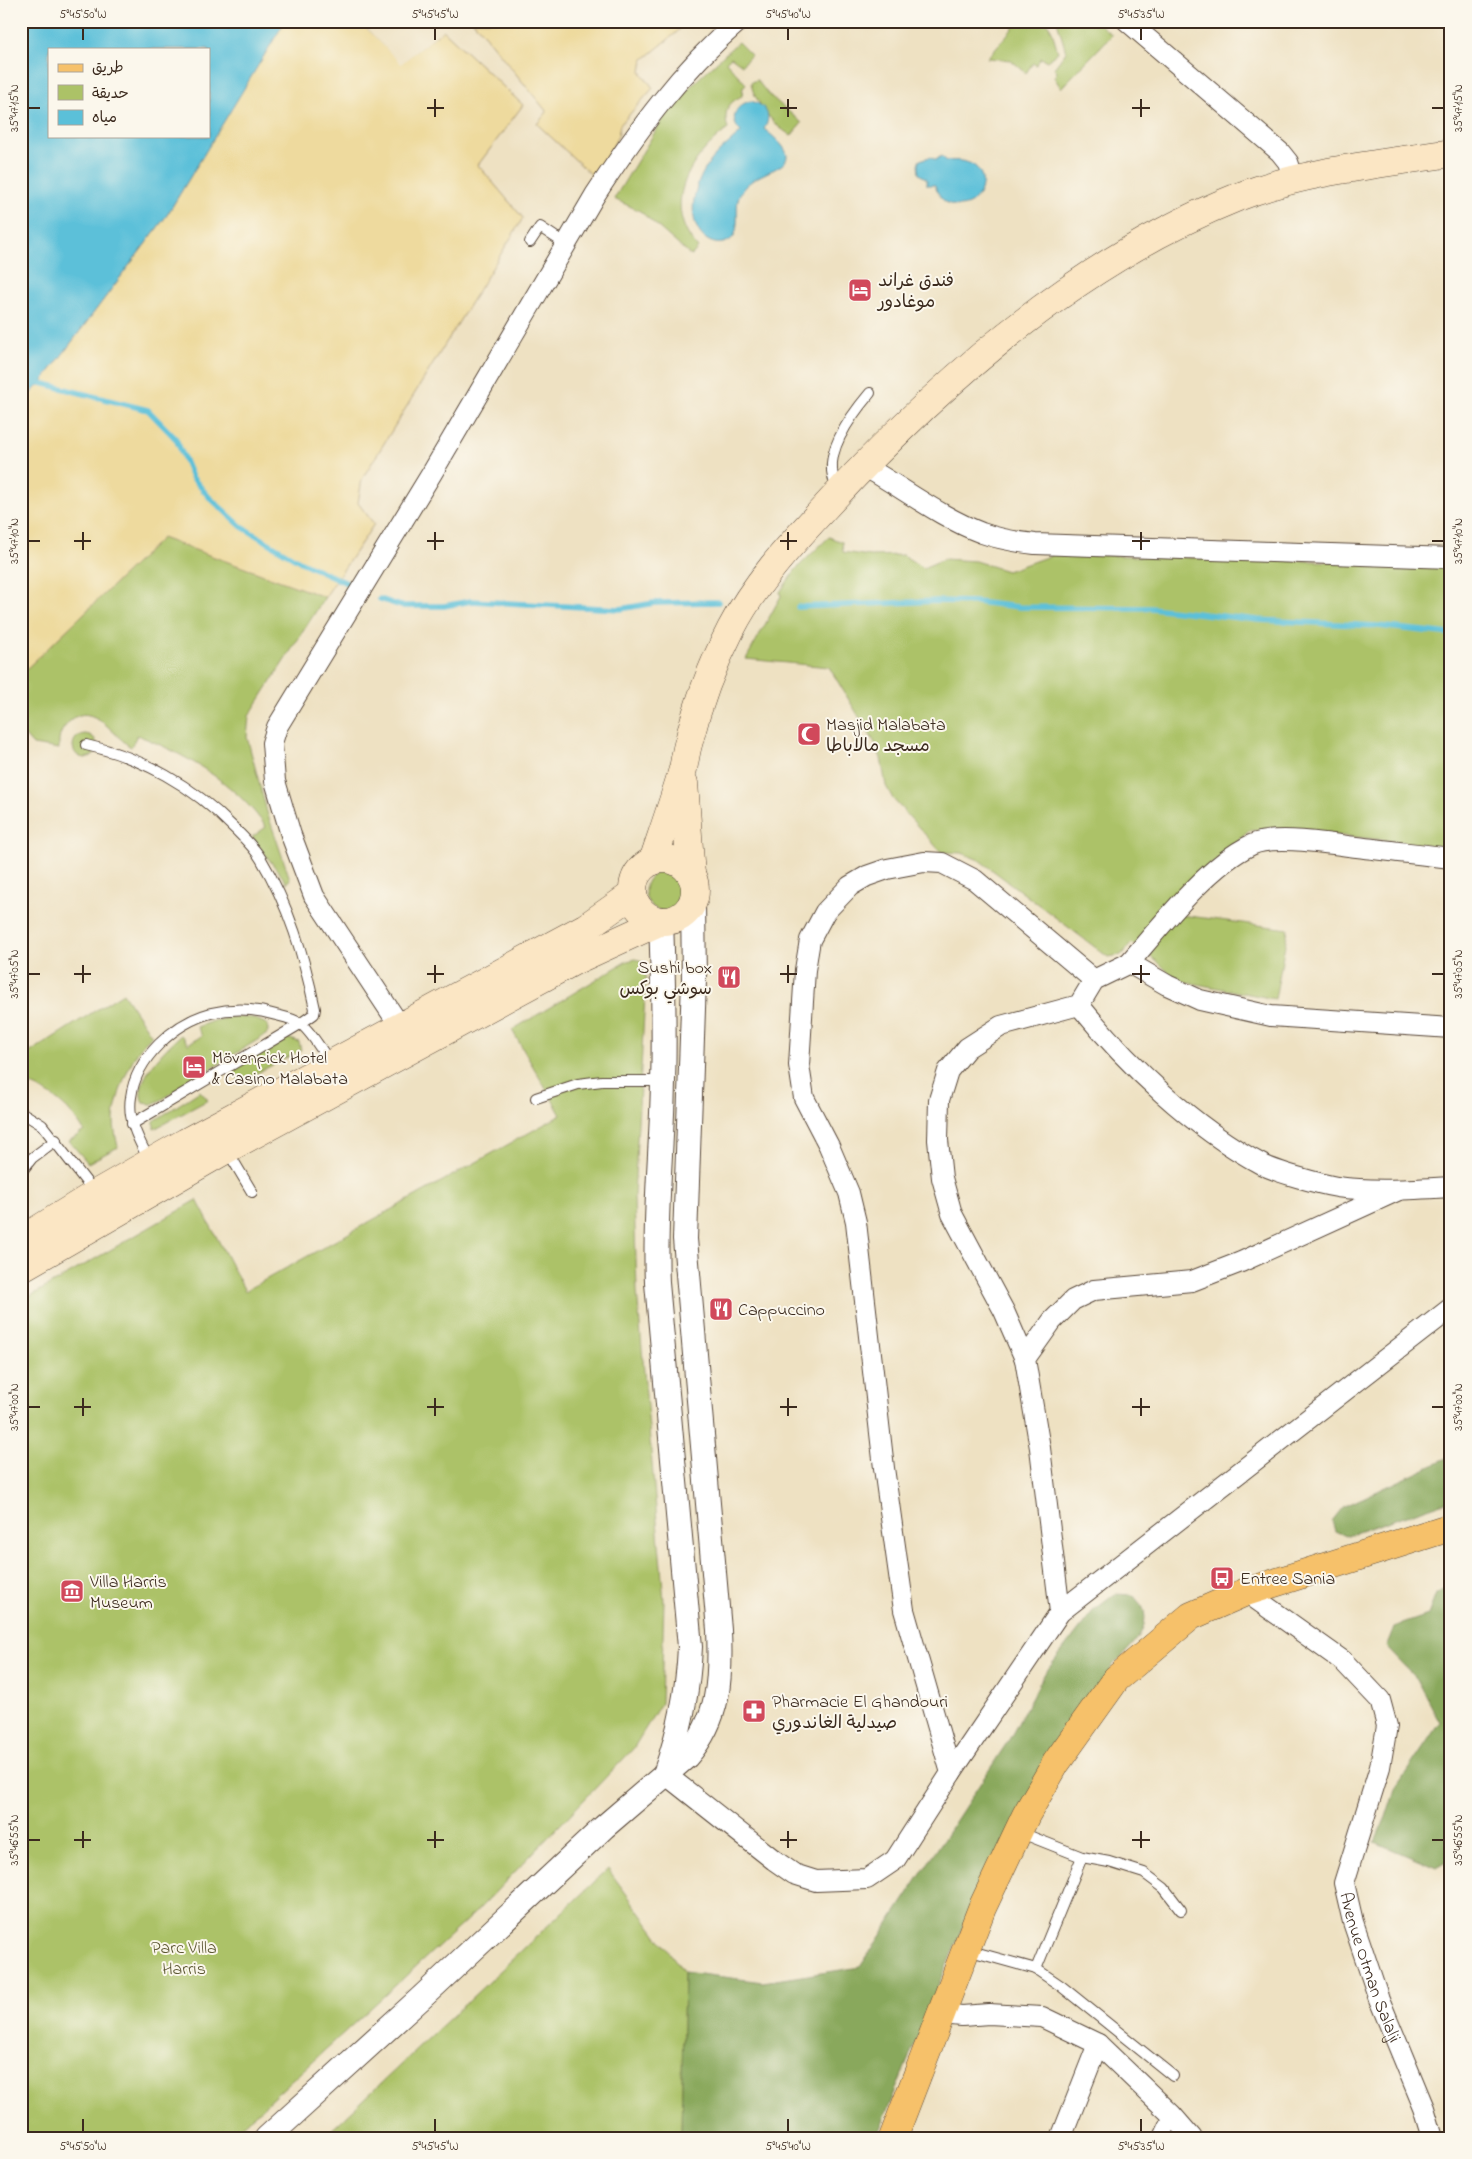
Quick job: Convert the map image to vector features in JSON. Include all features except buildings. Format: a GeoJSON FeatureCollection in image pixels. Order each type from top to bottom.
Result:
{"type":"FeatureCollection","features":[{"type":"Feature","properties":{"kind":"main road"},"geometry":{"type":"LineString","coordinates":[[653,861],[683,767],[694,722],[716,661],[732,627],[760,584],[838,494],[910,420],[979,356],[1088,277],[1127,253],[1209,209],[1260,189],[1294,180],[1451,153]]}},
{"type":"Feature","properties":{"kind":"main road"},"geometry":{"type":"LineString","coordinates":[[21,1268],[227,1149],[576,960],[660,922],[671,921],[680,917],[693,902],[695,892],[691,875],[683,767]]}},
{"type":"Feature","properties":{"kind":"main road"},"geometry":{"type":"LineString","coordinates":[[660,922],[650,919],[642,913],[636,904],[633,884],[637,874],[653,861],[663,859],[674,861],[684,866],[691,875]]}},
{"type":"Feature","properties":{"kind":"main road"},"geometry":{"type":"LineString","coordinates":[[21,1240],[150,1162],[586,927],[633,894]]}},
{"type":"Feature","properties":{"kind":"main road"},"geometry":{"type":"LineString","coordinates":[[893,2138],[982,1908],[1018,1832],[1056,1763],[1116,1679],[1191,1616],[1246,1592],[1451,1527]]}},
{"type":"Feature","properties":{"kind":"street"},"geometry":{"type":"LineString","coordinates":[[400,1026],[314,896],[291,835],[275,781],[272,743],[277,727],[373,570],[596,195],[648,118],[699,58],[739,21]]}},
{"type":"Feature","properties":{"kind":"street"},"geometry":{"type":"LineString","coordinates":[[1127,21],[1280,152],[1288,162],[1294,180]]}},
{"type":"Feature","properties":{"kind":"street"},"geometry":{"type":"LineString","coordinates":[[864,466],[960,523],[983,533],[1008,540],[1035,544],[1451,558]]}},
{"type":"Feature","properties":{"kind":"street"},"geometry":{"type":"LineString","coordinates":[[1060,1612],[1040,1448],[1025,1359],[1004,1310],[952,1214],[942,1178],[938,1140],[939,1100],[948,1071],[967,1048],[1001,1026],[1079,1005],[1094,980],[1129,963],[1183,901],[1202,883],[1251,845],[1264,841],[1324,844],[1451,858]]}},
{"type":"Feature","properties":{"kind":"street"},"geometry":{"type":"LineString","coordinates":[[951,1773],[904,1610],[884,1468],[856,1222],[849,1193],[829,1146],[804,1098],[799,1065],[804,970],[810,940],[825,912],[850,886],[867,876],[887,869],[924,862],[942,864],[975,880],[1094,980]]}},
{"type":"Feature","properties":{"kind":"street"},"geometry":{"type":"LineString","coordinates":[[267,2138],[420,1999],[604,1827],[688,1756],[705,1733],[711,1720],[720,1666],[720,1630],[685,1239],[693,990],[693,902]]}},
{"type":"Feature","properties":{"kind":"street"},"geometry":{"type":"LineString","coordinates":[[660,922],[663,974],[663,1081],[655,1238],[690,1647],[683,1712],[676,1743],[665,1774]]}},
{"type":"Feature","properties":{"kind":"street"},"geometry":{"type":"LineString","coordinates":[[1129,963],[1167,985],[1200,1000],[1271,1016],[1451,1028]]}},
{"type":"Feature","properties":{"kind":"street"},"geometry":{"type":"LineString","coordinates":[[1079,1005],[1109,1041],[1173,1101],[1215,1136],[1262,1165],[1337,1187],[1399,1190],[1451,1187]]}},
{"type":"Feature","properties":{"kind":"street"},"geometry":{"type":"LineString","coordinates":[[1025,1359],[1072,1300],[1094,1290],[1192,1281],[1241,1262],[1399,1190]]}},
{"type":"Feature","properties":{"kind":"street"},"geometry":{"type":"LineString","coordinates":[[665,1774],[794,1874],[816,1881],[867,1879],[895,1860],[951,1773],[1060,1612],[1451,1308]]}},
{"type":"Feature","properties":{"kind":"street","name":"Avenue Otman Salalji"},"geometry":{"type":"LineString","coordinates":[[1246,1592],[1343,1661],[1380,1700],[1387,1726],[1380,1767],[1344,1883],[1354,1922],[1379,1998],[1424,2108],[1433,2138]]}},
{"type":"Feature","properties":{"kind":"street"},"geometry":{"type":"LineString","coordinates":[[942,2014],[1042,2017],[1098,2044],[1172,2114],[1192,2138]]}},
{"type":"Feature","properties":{"kind":"street"},"geometry":{"type":"LineString","coordinates":[[1061,2138],[1098,2044]]}},
{"type":"Feature","properties":{"kind":"street"},"geometry":{"type":"LineString","coordinates":[[1161,2138],[1172,2114]]}},
{"type":"Feature","properties":{"kind":"lane"},"geometry":{"type":"LineString","coordinates":[[530,242],[540,227],[567,245]]}},
{"type":"Feature","properties":{"kind":"lane"},"geometry":{"type":"LineString","coordinates":[[838,494],[832,470],[837,446],[843,431],[856,410],[870,393]]}},
{"type":"Feature","properties":{"kind":"lane"},"geometry":{"type":"LineString","coordinates":[[86,745],[129,757],[179,783],[210,805],[243,837],[260,857],[283,902],[299,942],[308,975],[314,1009],[310,1018],[132,1124]]}},
{"type":"Feature","properties":{"kind":"lane"},"geometry":{"type":"LineString","coordinates":[[150,1162],[132,1124],[131,1097],[140,1071],[153,1051],[173,1032],[200,1017],[233,1010],[268,1012],[300,1024],[312,1036],[331,1065]]}},
{"type":"Feature","properties":{"kind":"lane"},"geometry":{"type":"LineString","coordinates":[[536,1098],[586,1083],[602,1081],[663,1081]]}},
{"type":"Feature","properties":{"kind":"lane"},"geometry":{"type":"LineString","coordinates":[[21,1112],[42,1125],[56,1140],[96,1194]]}},
{"type":"Feature","properties":{"kind":"lane"},"geometry":{"type":"LineString","coordinates":[[21,1172],[32,1158],[56,1140]]}},
{"type":"Feature","properties":{"kind":"lane"},"geometry":{"type":"LineString","coordinates":[[227,1149],[252,1192]]}},
{"type":"Feature","properties":{"kind":"lane"},"geometry":{"type":"LineString","coordinates":[[1018,1832],[1082,1857],[1109,1862],[1144,1873],[1164,1888],[1182,1910]]}},
{"type":"Feature","properties":{"kind":"lane"},"geometry":{"type":"LineString","coordinates":[[1036,1969],[1082,1857]]}},
{"type":"Feature","properties":{"kind":"lane"},"geometry":{"type":"LineString","coordinates":[[966,1950],[1036,1969],[1061,1986],[1173,2076]]}},
{"type":"Feature","properties":{"kind":"green space"},"geometry":{"type":"Polygon","coordinates":[[[1019,21],[1046,21],[1052,31],[1058,52],[1047,61],[1041,58],[1036,65],[1033,63],[1026,73],[1011,60],[987,58],[1019,21]]]}},
{"type":"Feature","properties":{"kind":"green space"},"geometry":{"type":"Polygon","coordinates":[[[1057,21],[1096,21],[1112,35],[1061,88],[1054,77],[1057,72],[1054,68],[1066,52],[1057,21]]]}},
{"type":"Feature","properties":{"kind":"green space"},"geometry":{"type":"Polygon","coordinates":[[[738,42],[751,55],[742,65],[731,57],[726,62],[746,84],[743,87],[742,96],[730,105],[726,113],[728,129],[714,140],[702,154],[691,168],[684,183],[681,199],[681,216],[687,232],[698,248],[691,256],[640,211],[614,199],[669,109],[738,42]]]}},
{"type":"Feature","properties":{"kind":"green space"},"geometry":{"type":"Polygon","coordinates":[[[757,80],[767,93],[802,123],[791,136],[765,112],[753,91],[751,82],[757,80]]]}},
{"type":"Feature","properties":{"kind":"green space"},"geometry":{"type":"Polygon","coordinates":[[[829,537],[842,542],[843,552],[870,556],[903,555],[923,568],[944,559],[975,561],[1007,571],[1055,554],[1451,565],[1451,847],[1268,828],[1249,831],[1170,903],[1181,915],[1288,929],[1275,999],[1176,980],[1159,963],[1132,943],[1121,955],[1108,957],[979,860],[962,853],[941,852],[893,799],[886,786],[881,758],[875,743],[829,667],[746,659],[781,596],[780,592],[796,569],[829,537]]]}},
{"type":"Feature","properties":{"kind":"green space"},"geometry":{"type":"Polygon","coordinates":[[[162,538],[325,597],[249,716],[247,737],[267,812],[290,879],[287,883],[252,837],[266,827],[254,811],[225,784],[173,751],[137,735],[131,747],[103,722],[87,715],[78,715],[64,727],[59,740],[59,749],[33,745],[25,736],[21,738],[21,674],[162,538]]]}},
{"type":"Feature","properties":{"kind":"green space"},"geometry":{"type":"Polygon","coordinates":[[[85,734],[94,737],[97,746],[94,755],[85,758],[76,755],[73,746],[76,737],[85,734]]]}},
{"type":"Feature","properties":{"kind":"green space"},"geometry":{"type":"Polygon","coordinates":[[[669,871],[676,874],[682,880],[685,891],[684,899],[676,908],[669,911],[661,911],[654,908],[646,899],[645,887],[648,880],[657,872],[669,871]]]}},
{"type":"Feature","properties":{"kind":"green space","name":"Parc Villa Harris"},"geometry":{"type":"Polygon","coordinates":[[[636,959],[642,961],[646,977],[634,1196],[637,1291],[664,1601],[661,1703],[633,1749],[481,1907],[229,2138],[21,2138],[21,1295],[27,1298],[197,1200],[245,1291],[561,1115],[512,1030],[627,961],[636,959]]]}},
{"type":"Feature","properties":{"kind":"green space"},"geometry":{"type":"Polygon","coordinates":[[[123,993],[152,1036],[138,1051],[121,1086],[114,1120],[118,1147],[88,1163],[69,1141],[84,1131],[67,1109],[53,1097],[29,1084],[21,1097],[21,1058],[123,993]]]}},
{"type":"Feature","properties":{"kind":"green space"},"geometry":{"type":"Polygon","coordinates":[[[232,1017],[253,1018],[267,1024],[267,1034],[161,1100],[152,1104],[143,1103],[142,1085],[146,1075],[159,1056],[181,1035],[188,1044],[202,1036],[197,1027],[232,1017]]]}},
{"type":"Feature","properties":{"kind":"green space"},"geometry":{"type":"Polygon","coordinates":[[[287,1038],[299,1042],[301,1050],[240,1082],[233,1071],[279,1041],[287,1038]]]}},
{"type":"Feature","properties":{"kind":"green space"},"geometry":{"type":"Polygon","coordinates":[[[200,1091],[208,1100],[154,1129],[154,1121],[200,1091]]]}},
{"type":"Feature","properties":{"kind":"green space"},"geometry":{"type":"Polygon","coordinates":[[[1451,1457],[1451,1500],[1346,1536],[1335,1531],[1332,1521],[1343,1507],[1451,1457]]]}},
{"type":"Feature","properties":{"kind":"green space"},"geometry":{"type":"Polygon","coordinates":[[[1451,1585],[1451,1859],[1436,1868],[1375,1842],[1395,1789],[1440,1722],[1417,1679],[1386,1647],[1394,1627],[1428,1615],[1436,1594],[1451,1585]]]}},
{"type":"Feature","properties":{"kind":"green space"},"geometry":{"type":"Polygon","coordinates":[[[1115,1594],[1133,1595],[1141,1605],[1145,1616],[1141,1632],[1137,1640],[1113,1665],[972,1904],[876,2138],[681,2138],[684,1972],[763,1982],[860,1967],[1010,1738],[1045,1673],[1093,1611],[1115,1594]]]}},
{"type":"Feature","properties":{"kind":"green space"},"geometry":{"type":"Polygon","coordinates":[[[608,1869],[684,1972],[681,2138],[323,2138],[608,1869]]]}},
{"type":"Feature","properties":{"kind":"sand"},"geometry":{"type":"Polygon","coordinates":[[[359,21],[401,63],[443,30],[523,105],[478,165],[523,218],[362,479],[358,503],[374,524],[325,597],[162,538],[21,674],[21,403],[41,383],[167,215],[284,22],[359,21]]]}},
{"type":"Feature","properties":{"kind":"sand"},"geometry":{"type":"Polygon","coordinates":[[[473,21],[687,21],[676,33],[643,60],[641,72],[653,88],[620,125],[618,136],[596,179],[537,124],[547,112],[473,21]]]}},
{"type":"Feature","properties":{"kind":"water"},"geometry":{"type":"Polygon","coordinates":[[[21,21],[288,21],[284,23],[167,215],[41,383],[21,403],[21,21]]]}},
{"type":"Feature","properties":{"kind":"water"},"geometry":{"type":"Polygon","coordinates":[[[750,101],[760,105],[766,111],[768,119],[764,129],[781,144],[787,155],[785,162],[754,179],[744,188],[738,200],[737,225],[733,237],[723,243],[713,243],[702,236],[696,225],[693,206],[694,196],[705,169],[710,162],[741,132],[735,123],[735,114],[740,106],[750,101]]]}},
{"type":"Feature","properties":{"kind":"water"},"geometry":{"type":"Polygon","coordinates":[[[941,156],[947,161],[964,162],[975,167],[981,175],[982,184],[979,193],[973,201],[964,205],[949,204],[941,198],[935,185],[927,185],[927,179],[919,174],[918,164],[920,160],[930,157],[936,160],[941,156]]]}},
{"type":"Feature","properties":{"kind":"pier"},"geometry":{"type":"Polygon","coordinates":[[[359,21],[435,21],[443,30],[401,64],[359,21]]]}},
{"type":"Feature","properties":{"kind":"waterway"},"geometry":{"type":"LineString","coordinates":[[41,383],[148,410],[176,439],[192,477],[209,497],[242,527],[301,562],[351,585]]}},
{"type":"Feature","properties":{"kind":"waterway"},"geometry":{"type":"LineString","coordinates":[[380,599],[401,606],[444,606],[471,601],[620,609],[654,603],[718,602]]}},
{"type":"Feature","properties":{"kind":"waterway"},"geometry":{"type":"LineString","coordinates":[[798,607],[937,601],[976,602],[1019,607],[1151,608],[1258,620],[1378,626],[1451,634]]}},
{"type":"Feature","properties":{"kind":"place","name":"فندق غراند موغادور"},"geometry":{"type":"Point","coordinates":[860,290]}},
{"type":"Feature","properties":{"kind":"place","name":"Masjid Malabata مسجد مالاباطا"},"geometry":{"type":"Point","coordinates":[809,734]}},
{"type":"Feature","properties":{"kind":"place","name":"Sushi box سوشي بوكس"},"geometry":{"type":"Point","coordinates":[729,977]}},
{"type":"Feature","properties":{"kind":"place","name":"Mövenpick Hotel & Casino Malabata"},"geometry":{"type":"Point","coordinates":[194,1067]}},
{"type":"Feature","properties":{"kind":"place","name":"Cappuccino"},"geometry":{"type":"Point","coordinates":[721,1309]}},
{"type":"Feature","properties":{"kind":"place","name":"Entree Sania"},"geometry":{"type":"Point","coordinates":[1222,1578]}},
{"type":"Feature","properties":{"kind":"place","name":"Villa Harris Museum"},"geometry":{"type":"Point","coordinates":[72,1591]}},
{"type":"Feature","properties":{"kind":"place","name":"Pharmacie El Ghandouri صيدلية الغاندوري"},"geometry":{"type":"Point","coordinates":[754,1711]}}]}
